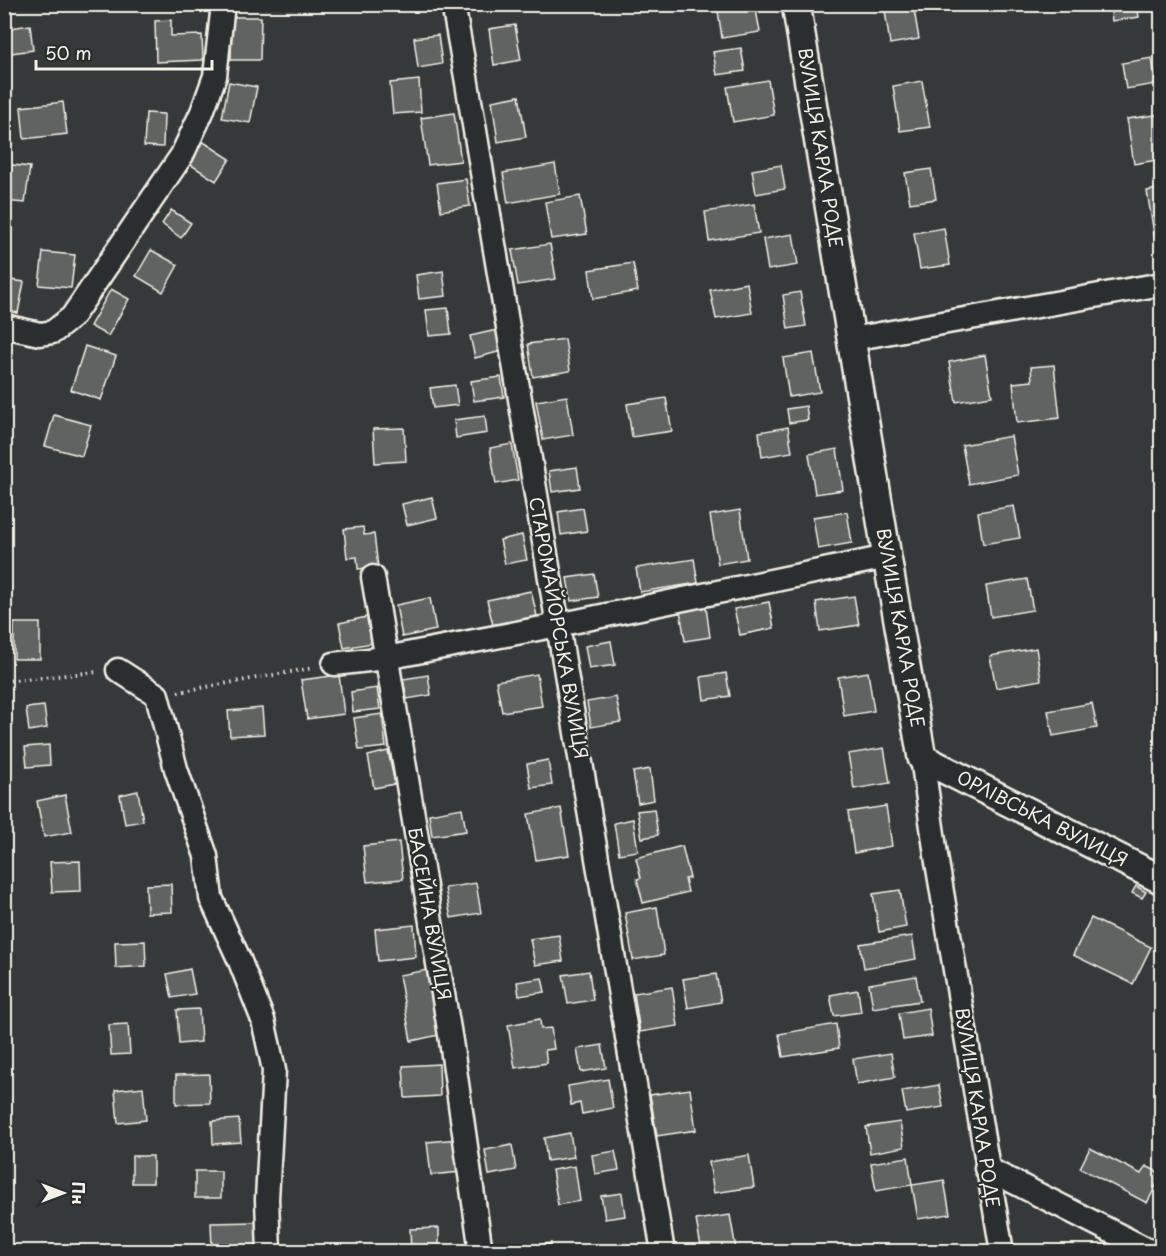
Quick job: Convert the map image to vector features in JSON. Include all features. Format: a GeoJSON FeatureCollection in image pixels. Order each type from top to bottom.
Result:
{"type":"FeatureCollection","features":[{"type":"Feature","properties":{"kind":"street"},"geometry":{"type":"LineString","coordinates":[[4,326],[40,334],[53,332],[72,317],[182,155],[202,112],[215,76],[223,4]]}},
{"type":"Feature","properties":{"kind":"street","name":"СТАРОМАЙОРСЬКА ВУЛИЦЯ"},"geometry":{"type":"LineString","coordinates":[[453,4],[663,1251]]}},
{"type":"Feature","properties":{"kind":"street","name":"ВУЛИЦЯ КАРЛА РОДЕ"},"geometry":{"type":"LineString","coordinates":[[796,4],[1002,1251]]}},
{"type":"Feature","properties":{"kind":"street"},"geometry":{"type":"LineString","coordinates":[[852,339],[1161,284]]}},
{"type":"Feature","properties":{"kind":"street"},"geometry":{"type":"LineString","coordinates":[[334,664],[386,658],[558,625],[886,557]]}},
{"type":"Feature","properties":{"kind":"street","name":"БАСЕЙНА ВУЛИЦЯ"},"geometry":{"type":"LineString","coordinates":[[373,577],[451,1041],[481,1251]]}},
{"type":"Feature","properties":{"kind":"street"},"geometry":{"type":"LineString","coordinates":[[118,670],[157,695],[176,769],[206,856],[211,898],[264,1020],[274,1070],[267,1199],[269,1251]]}},
{"type":"Feature","properties":{"kind":"street","name":"ОРЛІВСЬКА ВУЛИЦЯ"},"geometry":{"type":"LineString","coordinates":[[922,758],[1161,880]]}},
{"type":"Feature","properties":{"kind":"street"},"geometry":{"type":"LineString","coordinates":[[987,1168],[1152,1251]]}},
{"type":"Feature","properties":{"kind":"path"},"geometry":{"type":"LineString","coordinates":[[157,695],[334,664]]}},
{"type":"Feature","properties":{"kind":"path"},"geometry":{"type":"LineString","coordinates":[[4,681],[118,670]]}},
{"type":"Feature","properties":{"kind":"building"},"geometry":{"type":"Polygon","coordinates":[[[717,4],[755,4],[760,32],[722,38],[717,4]]]}},
{"type":"Feature","properties":{"kind":"building"},"geometry":{"type":"Polygon","coordinates":[[[884,4],[913,4],[919,39],[890,44],[884,4]]]}},
{"type":"Feature","properties":{"kind":"building"},"geometry":{"type":"Polygon","coordinates":[[[1110,4],[1137,4],[1139,17],[1112,21],[1110,4]]]}},
{"type":"Feature","properties":{"kind":"building"},"geometry":{"type":"Polygon","coordinates":[[[232,17],[261,17],[260,60],[231,60],[232,17]]]}},
{"type":"Feature","properties":{"kind":"building"},"geometry":{"type":"Polygon","coordinates":[[[171,20],[171,36],[202,35],[203,60],[156,62],[155,21],[171,20]]]}},
{"type":"Feature","properties":{"kind":"building"},"geometry":{"type":"Polygon","coordinates":[[[30,25],[33,50],[4,54],[4,29],[30,25]]]}},
{"type":"Feature","properties":{"kind":"building"},"geometry":{"type":"Polygon","coordinates":[[[515,25],[521,60],[494,65],[489,29],[515,25]]]}},
{"type":"Feature","properties":{"kind":"building"},"geometry":{"type":"Polygon","coordinates":[[[438,35],[442,64],[418,68],[414,38],[438,35]]]}},
{"type":"Feature","properties":{"kind":"building"},"geometry":{"type":"Polygon","coordinates":[[[741,48],[745,71],[717,75],[713,52],[741,48]]]}},
{"type":"Feature","properties":{"kind":"building"},"geometry":{"type":"Polygon","coordinates":[[[1152,58],[1156,84],[1126,89],[1122,63],[1152,58]]]}},
{"type":"Feature","properties":{"kind":"building"},"geometry":{"type":"Polygon","coordinates":[[[419,80],[421,112],[393,114],[390,83],[419,80]]]}},
{"type":"Feature","properties":{"kind":"building"},"geometry":{"type":"Polygon","coordinates":[[[768,80],[774,115],[733,122],[727,87],[768,80]]]}},
{"type":"Feature","properties":{"kind":"building"},"geometry":{"type":"Polygon","coordinates":[[[922,81],[930,127],[900,131],[893,86],[922,81]]]}},
{"type":"Feature","properties":{"kind":"building"},"geometry":{"type":"Polygon","coordinates":[[[229,82],[257,87],[250,123],[222,118],[229,82]]]}},
{"type":"Feature","properties":{"kind":"building"},"geometry":{"type":"Polygon","coordinates":[[[519,96],[526,137],[498,142],[492,101],[519,96]]]}},
{"type":"Feature","properties":{"kind":"building"},"geometry":{"type":"Polygon","coordinates":[[[63,102],[67,134],[24,139],[21,107],[63,102]]]}},
{"type":"Feature","properties":{"kind":"building"},"geometry":{"type":"Polygon","coordinates":[[[146,113],[164,114],[163,147],[144,146],[146,113]]]}},
{"type":"Feature","properties":{"kind":"building"},"geometry":{"type":"Polygon","coordinates":[[[454,113],[461,161],[428,165],[421,118],[454,113]]]}},
{"type":"Feature","properties":{"kind":"building"},"geometry":{"type":"Polygon","coordinates":[[[1162,114],[1162,159],[1134,164],[1127,119],[1162,114]]]}},
{"type":"Feature","properties":{"kind":"building"},"geometry":{"type":"Polygon","coordinates":[[[202,141],[230,159],[216,181],[188,163],[202,141]]]}},
{"type":"Feature","properties":{"kind":"building"},"geometry":{"type":"Polygon","coordinates":[[[4,164],[30,167],[25,203],[4,201],[4,164]]]}},
{"type":"Feature","properties":{"kind":"building"},"geometry":{"type":"Polygon","coordinates":[[[555,164],[560,194],[508,203],[503,173],[555,164]]]}},
{"type":"Feature","properties":{"kind":"building"},"geometry":{"type":"Polygon","coordinates":[[[781,165],[785,189],[756,194],[752,170],[781,165]]]}},
{"type":"Feature","properties":{"kind":"building"},"geometry":{"type":"Polygon","coordinates":[[[931,169],[936,199],[910,203],[905,173],[931,169]]]}},
{"type":"Feature","properties":{"kind":"building"},"geometry":{"type":"Polygon","coordinates":[[[466,179],[470,206],[441,211],[437,183],[466,179]]]}},
{"type":"Feature","properties":{"kind":"building"},"geometry":{"type":"Polygon","coordinates":[[[1162,188],[1162,239],[1155,240],[1147,191],[1162,188]]]}},
{"type":"Feature","properties":{"kind":"building"},"geometry":{"type":"Polygon","coordinates":[[[580,196],[587,234],[551,239],[545,202],[580,196]]]}},
{"type":"Feature","properties":{"kind":"building"},"geometry":{"type":"Polygon","coordinates":[[[754,204],[759,233],[709,241],[705,212],[754,204]]]}},
{"type":"Feature","properties":{"kind":"building"},"geometry":{"type":"Polygon","coordinates":[[[171,210],[191,223],[181,238],[162,224],[171,210]]]}},
{"type":"Feature","properties":{"kind":"building"},"geometry":{"type":"Polygon","coordinates":[[[944,228],[950,265],[920,269],[914,233],[944,228]]]}},
{"type":"Feature","properties":{"kind":"building"},"geometry":{"type":"Polygon","coordinates":[[[793,234],[798,265],[768,270],[763,239],[793,234]]]}},
{"type":"Feature","properties":{"kind":"building"},"geometry":{"type":"Polygon","coordinates":[[[550,244],[556,279],[518,285],[512,250],[550,244]]]}},
{"type":"Feature","properties":{"kind":"building"},"geometry":{"type":"Polygon","coordinates":[[[151,250],[178,265],[163,292],[136,276],[151,250]]]}},
{"type":"Feature","properties":{"kind":"building"},"geometry":{"type":"Polygon","coordinates":[[[43,252],[75,255],[71,288],[39,285],[43,252]]]}},
{"type":"Feature","properties":{"kind":"building"},"geometry":{"type":"Polygon","coordinates":[[[633,263],[638,291],[593,299],[589,270],[633,263]]]}},
{"type":"Feature","properties":{"kind":"building"},"geometry":{"type":"Polygon","coordinates":[[[443,271],[446,296],[419,299],[416,275],[443,271]]]}},
{"type":"Feature","properties":{"kind":"building"},"geometry":{"type":"Polygon","coordinates":[[[4,279],[24,282],[18,313],[4,310],[4,279]]]}},
{"type":"Feature","properties":{"kind":"building"},"geometry":{"type":"Polygon","coordinates":[[[747,283],[752,313],[716,319],[710,290],[747,283]]]}},
{"type":"Feature","properties":{"kind":"building"},"geometry":{"type":"Polygon","coordinates":[[[111,289],[129,299],[108,336],[90,326],[111,289]]]}},
{"type":"Feature","properties":{"kind":"building"},"geometry":{"type":"Polygon","coordinates":[[[800,292],[806,326],[788,329],[783,295],[800,292]]]}},
{"type":"Feature","properties":{"kind":"building"},"geometry":{"type":"Polygon","coordinates":[[[448,308],[451,334],[429,336],[426,310],[448,308]]]}},
{"type":"Feature","properties":{"kind":"building"},"geometry":{"type":"Polygon","coordinates":[[[497,330],[502,351],[475,358],[470,336],[497,330]]]}},
{"type":"Feature","properties":{"kind":"building"},"geometry":{"type":"Polygon","coordinates":[[[565,339],[570,371],[533,377],[528,344],[565,339]]]}},
{"type":"Feature","properties":{"kind":"building"},"geometry":{"type":"Polygon","coordinates":[[[85,346],[116,356],[101,400],[71,390],[85,346]]]}},
{"type":"Feature","properties":{"kind":"building"},"geometry":{"type":"Polygon","coordinates":[[[813,353],[820,392],[789,397],[783,358],[813,353]]]}},
{"type":"Feature","properties":{"kind":"building"},"geometry":{"type":"Polygon","coordinates":[[[985,355],[992,396],[956,402],[949,362],[985,355]]]}},
{"type":"Feature","properties":{"kind":"building"},"geometry":{"type":"Polygon","coordinates":[[[1054,365],[1060,418],[1017,423],[1013,383],[1032,381],[1031,367],[1054,365]]]}},
{"type":"Feature","properties":{"kind":"building"},"geometry":{"type":"Polygon","coordinates":[[[501,377],[504,397],[474,401],[471,381],[501,377]]]}},
{"type":"Feature","properties":{"kind":"building"},"geometry":{"type":"Polygon","coordinates":[[[455,385],[458,405],[433,408],[430,388],[455,385]]]}},
{"type":"Feature","properties":{"kind":"building"},"geometry":{"type":"Polygon","coordinates":[[[567,396],[573,435],[543,440],[536,401],[567,396]]]}},
{"type":"Feature","properties":{"kind":"building"},"geometry":{"type":"Polygon","coordinates":[[[666,398],[672,431],[632,437],[627,404],[666,398]]]}},
{"type":"Feature","properties":{"kind":"building"},"geometry":{"type":"Polygon","coordinates":[[[806,406],[808,420],[789,423],[787,409],[806,406]]]}},
{"type":"Feature","properties":{"kind":"building"},"geometry":{"type":"Polygon","coordinates":[[[54,415],[91,425],[82,456],[45,446],[54,415]]]}},
{"type":"Feature","properties":{"kind":"building"},"geometry":{"type":"Polygon","coordinates":[[[485,416],[487,433],[456,438],[454,420],[485,416]]]}},
{"type":"Feature","properties":{"kind":"building"},"geometry":{"type":"Polygon","coordinates":[[[788,427],[792,452],[762,457],[759,432],[788,427]]]}},
{"type":"Feature","properties":{"kind":"building"},"geometry":{"type":"Polygon","coordinates":[[[404,428],[406,461],[375,463],[373,429],[404,428]]]}},
{"type":"Feature","properties":{"kind":"building"},"geometry":{"type":"Polygon","coordinates":[[[1011,436],[1018,475],[969,484],[962,445],[1011,436]]]}},
{"type":"Feature","properties":{"kind":"building"},"geometry":{"type":"Polygon","coordinates":[[[512,444],[518,480],[496,484],[490,448],[512,444]]]}},
{"type":"Feature","properties":{"kind":"building"},"geometry":{"type":"Polygon","coordinates":[[[837,449],[843,490],[815,494],[809,454],[837,449]]]}},
{"type":"Feature","properties":{"kind":"building"},"geometry":{"type":"Polygon","coordinates":[[[577,467],[580,488],[552,492],[549,471],[577,467]]]}},
{"type":"Feature","properties":{"kind":"building"},"geometry":{"type":"Polygon","coordinates":[[[432,497],[437,518],[407,525],[402,504],[432,497]]]}},
{"type":"Feature","properties":{"kind":"building"},"geometry":{"type":"Polygon","coordinates":[[[1014,506],[1020,538],[983,544],[978,512],[1014,506]]]}},
{"type":"Feature","properties":{"kind":"building"},"geometry":{"type":"Polygon","coordinates":[[[583,508],[587,531],[561,535],[558,512],[583,508]]]}},
{"type":"Feature","properties":{"kind":"building"},"geometry":{"type":"Polygon","coordinates":[[[740,510],[747,559],[718,564],[710,515],[740,510]]]}},
{"type":"Feature","properties":{"kind":"building"},"geometry":{"type":"Polygon","coordinates":[[[847,512],[852,543],[818,549],[813,517],[847,512]]]}},
{"type":"Feature","properties":{"kind":"building"},"geometry":{"type":"Polygon","coordinates":[[[363,527],[364,535],[374,534],[378,567],[358,569],[357,557],[347,558],[344,529],[363,527]]]}},
{"type":"Feature","properties":{"kind":"building"},"geometry":{"type":"Polygon","coordinates":[[[522,535],[527,560],[505,564],[500,540],[522,535]]]}},
{"type":"Feature","properties":{"kind":"building"},"geometry":{"type":"Polygon","coordinates":[[[694,559],[698,583],[640,592],[636,568],[694,559]]]}},
{"type":"Feature","properties":{"kind":"building"},"geometry":{"type":"Polygon","coordinates":[[[594,574],[598,597],[571,601],[567,578],[594,574]]]}},
{"type":"Feature","properties":{"kind":"building"},"geometry":{"type":"Polygon","coordinates":[[[1027,579],[1033,610],[991,617],[986,586],[1027,579]]]}},
{"type":"Feature","properties":{"kind":"building"},"geometry":{"type":"Polygon","coordinates":[[[531,591],[537,616],[493,625],[487,600],[531,591]]]}},
{"type":"Feature","properties":{"kind":"building"},"geometry":{"type":"Polygon","coordinates":[[[854,596],[859,625],[820,631],[816,602],[854,596]]]}},
{"type":"Feature","properties":{"kind":"building"},"geometry":{"type":"Polygon","coordinates":[[[430,598],[436,630],[402,637],[396,605],[430,598]]]}},
{"type":"Feature","properties":{"kind":"building"},"geometry":{"type":"Polygon","coordinates":[[[769,602],[774,628],[740,635],[734,609],[769,602]]]}},
{"type":"Feature","properties":{"kind":"building"},"geometry":{"type":"Polygon","coordinates":[[[706,607],[710,637],[685,641],[680,611],[706,607]]]}},
{"type":"Feature","properties":{"kind":"building"},"geometry":{"type":"Polygon","coordinates":[[[367,617],[372,643],[344,648],[339,623],[367,617]]]}},
{"type":"Feature","properties":{"kind":"building"},"geometry":{"type":"Polygon","coordinates":[[[14,623],[40,623],[40,659],[14,659],[14,623]]]}},
{"type":"Feature","properties":{"kind":"building"},"geometry":{"type":"Polygon","coordinates":[[[611,641],[615,665],[589,669],[585,646],[611,641]]]}},
{"type":"Feature","properties":{"kind":"building"},"geometry":{"type":"Polygon","coordinates":[[[1036,648],[1041,680],[996,688],[990,656],[1036,648]]]}},
{"type":"Feature","properties":{"kind":"building"},"geometry":{"type":"Polygon","coordinates":[[[868,672],[874,711],[844,716],[838,677],[868,672]]]}},
{"type":"Feature","properties":{"kind":"building"},"geometry":{"type":"Polygon","coordinates":[[[726,673],[730,696],[704,700],[701,677],[726,673]]]}},
{"type":"Feature","properties":{"kind":"building"},"geometry":{"type":"Polygon","coordinates":[[[537,674],[542,706],[502,712],[496,681],[537,674]]]}},
{"type":"Feature","properties":{"kind":"building"},"geometry":{"type":"Polygon","coordinates":[[[339,675],[344,714],[307,719],[301,680],[339,675]]]}},
{"type":"Feature","properties":{"kind":"building"},"geometry":{"type":"Polygon","coordinates":[[[428,675],[431,695],[407,699],[403,679],[428,675]]]}},
{"type":"Feature","properties":{"kind":"building"},"geometry":{"type":"Polygon","coordinates":[[[377,688],[380,709],[353,712],[351,692],[377,688]]]}},
{"type":"Feature","properties":{"kind":"building"},"geometry":{"type":"Polygon","coordinates":[[[616,697],[621,722],[591,727],[587,702],[616,697]]]}},
{"type":"Feature","properties":{"kind":"building"},"geometry":{"type":"Polygon","coordinates":[[[1092,703],[1097,728],[1053,736],[1048,711],[1092,703]]]}},
{"type":"Feature","properties":{"kind":"building"},"geometry":{"type":"Polygon","coordinates":[[[44,706],[47,728],[29,731],[26,708],[44,706]]]}},
{"type":"Feature","properties":{"kind":"building"},"geometry":{"type":"Polygon","coordinates":[[[262,708],[264,734],[230,736],[228,711],[262,708]]]}},
{"type":"Feature","properties":{"kind":"building"},"geometry":{"type":"Polygon","coordinates":[[[382,714],[386,747],[359,750],[354,718],[382,714]]]}},
{"type":"Feature","properties":{"kind":"building"},"geometry":{"type":"Polygon","coordinates":[[[49,745],[50,765],[27,767],[25,747],[49,745]]]}},
{"type":"Feature","properties":{"kind":"building"},"geometry":{"type":"Polygon","coordinates":[[[884,748],[890,783],[854,789],[848,754],[884,748]]]}},
{"type":"Feature","properties":{"kind":"building"},"geometry":{"type":"Polygon","coordinates":[[[388,751],[395,784],[374,788],[368,756],[388,751]]]}},
{"type":"Feature","properties":{"kind":"building"},"geometry":{"type":"Polygon","coordinates":[[[548,760],[552,785],[531,788],[527,764],[548,760]]]}},
{"type":"Feature","properties":{"kind":"building"},"geometry":{"type":"Polygon","coordinates":[[[650,769],[654,800],[638,803],[633,772],[650,769]]]}},
{"type":"Feature","properties":{"kind":"building"},"geometry":{"type":"Polygon","coordinates":[[[138,791],[143,821],[125,824],[120,795],[138,791]]]}},
{"type":"Feature","properties":{"kind":"building"},"geometry":{"type":"Polygon","coordinates":[[[65,795],[72,832],[44,837],[37,801],[65,795]]]}},
{"type":"Feature","properties":{"kind":"building"},"geometry":{"type":"Polygon","coordinates":[[[886,806],[892,846],[854,853],[848,812],[886,806]]]}},
{"type":"Feature","properties":{"kind":"building"},"geometry":{"type":"Polygon","coordinates":[[[462,808],[466,831],[432,836],[429,814],[462,808]]]}},
{"type":"Feature","properties":{"kind":"building"},"geometry":{"type":"Polygon","coordinates":[[[561,808],[569,855],[536,860],[528,814],[561,808]]]}},
{"type":"Feature","properties":{"kind":"building"},"geometry":{"type":"Polygon","coordinates":[[[654,809],[658,835],[642,838],[637,811],[654,809]]]}},
{"type":"Feature","properties":{"kind":"building"},"geometry":{"type":"Polygon","coordinates":[[[633,819],[638,851],[619,854],[614,823],[633,819]]]}},
{"type":"Feature","properties":{"kind":"building"},"geometry":{"type":"Polygon","coordinates":[[[399,842],[403,879],[367,882],[363,846],[399,842]]]}},
{"type":"Feature","properties":{"kind":"building"},"geometry":{"type":"Polygon","coordinates":[[[682,846],[690,878],[685,879],[688,892],[643,903],[637,879],[641,878],[636,858],[682,846]]]}},
{"type":"Feature","properties":{"kind":"building"},"geometry":{"type":"Polygon","coordinates":[[[80,861],[81,891],[52,892],[50,862],[80,861]]]}},
{"type":"Feature","properties":{"kind":"building"},"geometry":{"type":"Polygon","coordinates":[[[476,883],[481,913],[451,918],[445,888],[476,883]]]}},
{"type":"Feature","properties":{"kind":"building"},"geometry":{"type":"Polygon","coordinates":[[[171,884],[172,912],[147,913],[146,885],[171,884]]]}},
{"type":"Feature","properties":{"kind":"building"},"geometry":{"type":"Polygon","coordinates":[[[1136,886],[1146,892],[1142,898],[1132,893],[1136,886]]]}},
{"type":"Feature","properties":{"kind":"building"},"geometry":{"type":"Polygon","coordinates":[[[900,890],[906,927],[879,932],[873,894],[900,890]]]}},
{"type":"Feature","properties":{"kind":"building"},"geometry":{"type":"Polygon","coordinates":[[[657,907],[664,955],[633,960],[625,913],[657,907]]]}},
{"type":"Feature","properties":{"kind":"building"},"geometry":{"type":"Polygon","coordinates":[[[1091,918],[1151,947],[1133,984],[1073,955],[1091,918]]]}},
{"type":"Feature","properties":{"kind":"building"},"geometry":{"type":"Polygon","coordinates":[[[414,925],[416,957],[378,961],[375,929],[414,925]]]}},
{"type":"Feature","properties":{"kind":"building"},"geometry":{"type":"Polygon","coordinates":[[[559,935],[563,961],[535,965],[530,939],[559,935]]]}},
{"type":"Feature","properties":{"kind":"building"},"geometry":{"type":"Polygon","coordinates":[[[912,936],[916,959],[864,968],[860,944],[912,936]]]}},
{"type":"Feature","properties":{"kind":"building"},"geometry":{"type":"Polygon","coordinates":[[[145,941],[146,966],[116,968],[115,942],[145,941]]]}},
{"type":"Feature","properties":{"kind":"building"},"geometry":{"type":"Polygon","coordinates":[[[190,969],[195,994],[172,998],[167,974],[190,969]]]}},
{"type":"Feature","properties":{"kind":"building"},"geometry":{"type":"Polygon","coordinates":[[[428,970],[439,1035],[411,1041],[399,975],[428,970]]]}},
{"type":"Feature","properties":{"kind":"building"},"geometry":{"type":"Polygon","coordinates":[[[589,971],[593,1000],[568,1004],[563,975],[589,971]]]}},
{"type":"Feature","properties":{"kind":"building"},"geometry":{"type":"Polygon","coordinates":[[[716,974],[721,1002],[688,1008],[683,979],[716,974]]]}},
{"type":"Feature","properties":{"kind":"building"},"geometry":{"type":"Polygon","coordinates":[[[916,976],[920,1001],[873,1008],[869,984],[916,976]]]}},
{"type":"Feature","properties":{"kind":"building"},"geometry":{"type":"Polygon","coordinates":[[[542,978],[545,992],[519,996],[517,982],[542,978]]]}},
{"type":"Feature","properties":{"kind":"building"},"geometry":{"type":"Polygon","coordinates":[[[672,987],[678,1026],[640,1032],[634,993],[672,987]]]}},
{"type":"Feature","properties":{"kind":"building"},"geometry":{"type":"Polygon","coordinates":[[[858,990],[861,1012],[834,1016],[830,995],[858,990]]]}},
{"type":"Feature","properties":{"kind":"building"},"geometry":{"type":"Polygon","coordinates":[[[928,1008],[932,1036],[903,1040],[899,1013],[928,1008]]]}},
{"type":"Feature","properties":{"kind":"building"},"geometry":{"type":"Polygon","coordinates":[[[199,1009],[201,1042],[179,1044],[177,1010],[199,1009]]]}},
{"type":"Feature","properties":{"kind":"building"},"geometry":{"type":"Polygon","coordinates":[[[540,1019],[541,1029],[551,1028],[554,1049],[545,1050],[547,1063],[515,1068],[508,1025],[540,1019]]]}},
{"type":"Feature","properties":{"kind":"building"},"geometry":{"type":"Polygon","coordinates":[[[128,1024],[130,1054],[111,1055],[109,1025],[128,1024]]]}},
{"type":"Feature","properties":{"kind":"building"},"geometry":{"type":"Polygon","coordinates":[[[836,1024],[839,1048],[783,1057],[779,1034],[836,1024]]]}},
{"type":"Feature","properties":{"kind":"building"},"geometry":{"type":"Polygon","coordinates":[[[602,1045],[606,1068],[581,1072],[577,1049],[602,1045]]]}},
{"type":"Feature","properties":{"kind":"building"},"geometry":{"type":"Polygon","coordinates":[[[891,1053],[895,1077],[857,1084],[853,1059],[891,1053]]]}},
{"type":"Feature","properties":{"kind":"building"},"geometry":{"type":"Polygon","coordinates":[[[439,1064],[440,1096],[405,1098],[403,1066],[439,1064]]]}},
{"type":"Feature","properties":{"kind":"building"},"geometry":{"type":"Polygon","coordinates":[[[209,1074],[210,1103],[176,1104],[176,1075],[209,1074]]]}},
{"type":"Feature","properties":{"kind":"building"},"geometry":{"type":"Polygon","coordinates":[[[608,1079],[613,1108],[582,1114],[580,1103],[571,1105],[568,1086],[608,1079]]]}},
{"type":"Feature","properties":{"kind":"building"},"geometry":{"type":"Polygon","coordinates":[[[939,1085],[943,1107],[906,1113],[902,1091],[939,1085]]]}},
{"type":"Feature","properties":{"kind":"building"},"geometry":{"type":"Polygon","coordinates":[[[143,1087],[146,1120],[118,1123],[115,1090],[143,1087]]]}},
{"type":"Feature","properties":{"kind":"building"},"geometry":{"type":"Polygon","coordinates":[[[690,1089],[696,1130],[657,1136],[650,1095],[690,1089]]]}},
{"type":"Feature","properties":{"kind":"building"},"geometry":{"type":"Polygon","coordinates":[[[239,1119],[241,1142],[213,1144],[212,1121],[239,1119]]]}},
{"type":"Feature","properties":{"kind":"building"},"geometry":{"type":"Polygon","coordinates":[[[900,1122],[904,1147],[870,1153],[866,1127],[900,1122]]]}},
{"type":"Feature","properties":{"kind":"building"},"geometry":{"type":"Polygon","coordinates":[[[570,1133],[574,1157],[547,1161],[544,1138],[570,1133]]]}},
{"type":"Feature","properties":{"kind":"building"},"geometry":{"type":"Polygon","coordinates":[[[458,1139],[461,1172],[431,1175],[427,1142],[458,1139]]]}},
{"type":"Feature","properties":{"kind":"building"},"geometry":{"type":"Polygon","coordinates":[[[512,1145],[516,1170],[489,1175],[485,1150],[512,1145]]]}},
{"type":"Feature","properties":{"kind":"building"},"geometry":{"type":"Polygon","coordinates":[[[1090,1148],[1141,1174],[1146,1166],[1162,1174],[1147,1203],[1080,1168],[1090,1148]]]}},
{"type":"Feature","properties":{"kind":"building"},"geometry":{"type":"Polygon","coordinates":[[[615,1151],[619,1170],[595,1174],[592,1155],[615,1151]]]}},
{"type":"Feature","properties":{"kind":"building"},"geometry":{"type":"Polygon","coordinates":[[[749,1155],[754,1187],[714,1193],[709,1162],[749,1155]]]}},
{"type":"Feature","properties":{"kind":"building"},"geometry":{"type":"Polygon","coordinates":[[[132,1156],[153,1156],[153,1183],[132,1183],[132,1156]]]}},
{"type":"Feature","properties":{"kind":"building"},"geometry":{"type":"Polygon","coordinates":[[[908,1157],[912,1185],[876,1191],[871,1163],[908,1157]]]}},
{"type":"Feature","properties":{"kind":"building"},"geometry":{"type":"Polygon","coordinates":[[[575,1166],[580,1201],[558,1205],[552,1170],[575,1166]]]}},
{"type":"Feature","properties":{"kind":"building"},"geometry":{"type":"Polygon","coordinates":[[[195,1171],[221,1171],[221,1198],[195,1198],[195,1171]]]}},
{"type":"Feature","properties":{"kind":"building"},"geometry":{"type":"Polygon","coordinates":[[[944,1180],[950,1214],[918,1219],[912,1185],[944,1180]]]}},
{"type":"Feature","properties":{"kind":"building"},"geometry":{"type":"Polygon","coordinates":[[[622,1193],[625,1216],[605,1219],[601,1196],[622,1193]]]}},
{"type":"Feature","properties":{"kind":"building"},"geometry":{"type":"Polygon","coordinates":[[[730,1215],[736,1249],[702,1252],[696,1220],[730,1215]]]}},
{"type":"Feature","properties":{"kind":"building"},"geometry":{"type":"Polygon","coordinates":[[[256,1222],[257,1248],[212,1249],[211,1223],[256,1222]]]}},
{"type":"Feature","properties":{"kind":"building"},"geometry":{"type":"Polygon","coordinates":[[[439,1228],[439,1252],[411,1252],[410,1229],[439,1228]]]}},
{"type":"Feature","properties":{"kind":"building"},"geometry":{"type":"Polygon","coordinates":[[[551,1243],[552,1252],[501,1252],[551,1243]]]}}]}
